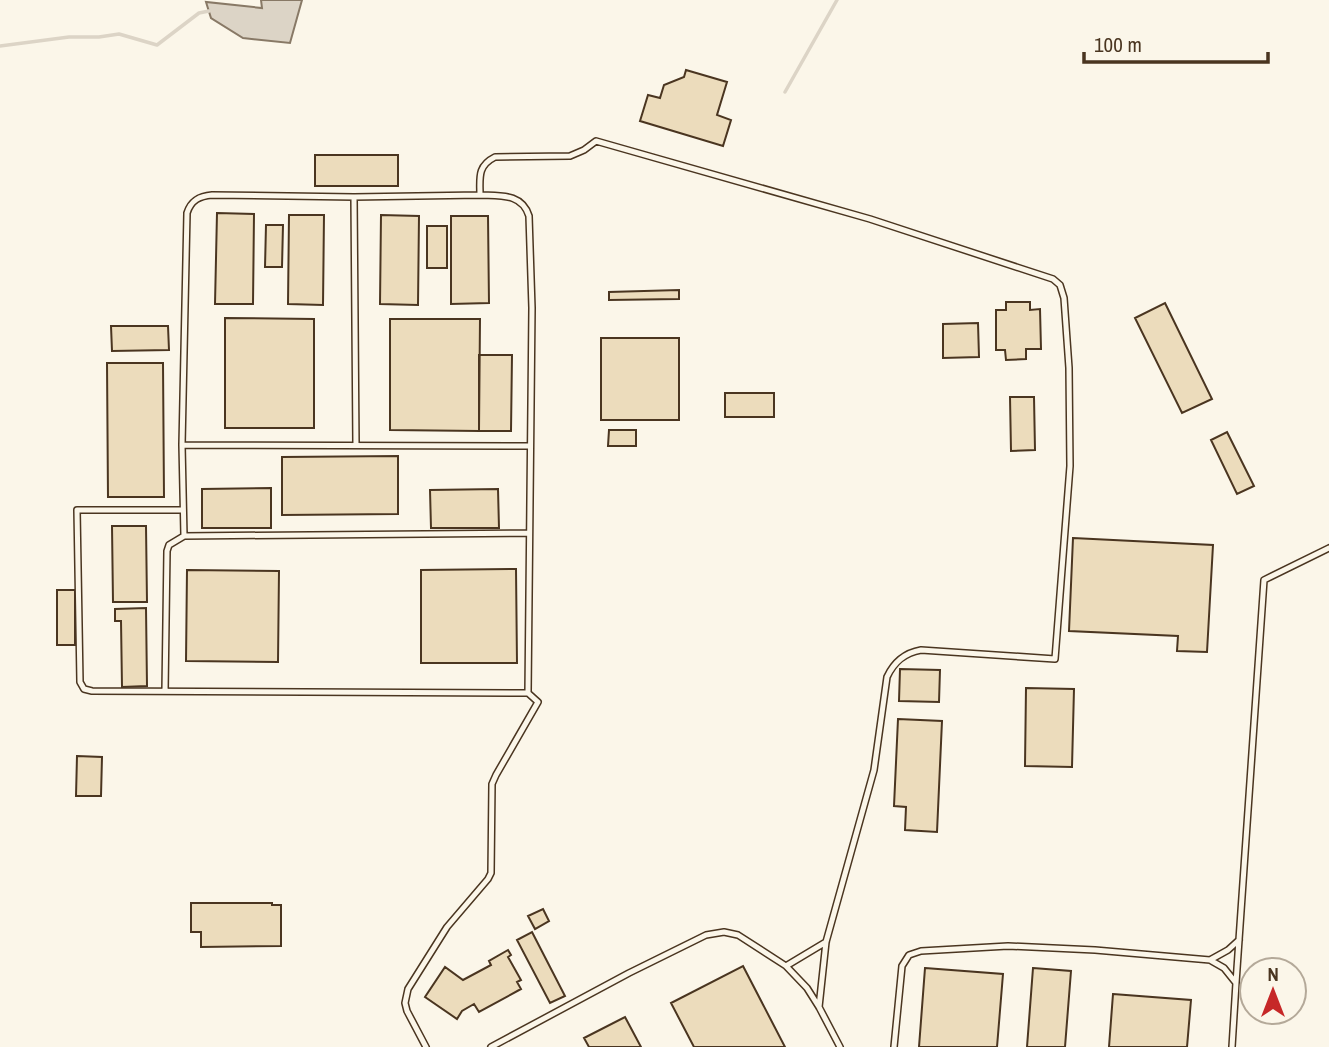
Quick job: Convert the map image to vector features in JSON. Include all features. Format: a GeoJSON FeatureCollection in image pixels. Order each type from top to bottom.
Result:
{"type":"FeatureCollection","features":[{"type":"Feature","properties":{"kind":"lane"},"geometry":{"type":"LineString","coordinates":[[480,195],[480,171],[487,161],[495,157],[570,156],[596,141],[883,223],[1053,279],[1062,289],[1065,298],[1069,368],[1070,466],[1055,659],[921,650],[904,656],[891,668],[887,677],[874,770],[826,942],[819,1007]]}},
{"type":"Feature","properties":{"kind":"lane"},"geometry":{"type":"LineString","coordinates":[[184,536],[182,445],[189,207],[199,198],[212,195],[480,195],[517,199],[526,208],[529,216],[532,308],[528,693]]}},
{"type":"Feature","properties":{"kind":"lane"},"geometry":{"type":"LineString","coordinates":[[354,197],[356,446]]}},
{"type":"Feature","properties":{"kind":"lane"},"geometry":{"type":"LineString","coordinates":[[182,445],[530,446]]}},
{"type":"Feature","properties":{"kind":"lane"},"geometry":{"type":"LineString","coordinates":[[183,510],[77,510],[80,682],[88,691],[528,693],[538,702],[492,784],[491,873],[447,926],[405,996],[407,1011],[426,1047]]}},
{"type":"Feature","properties":{"kind":"lane"},"geometry":{"type":"LineString","coordinates":[[165,691],[167,551],[169,545],[184,536],[529,533]]}},
{"type":"Feature","properties":{"kind":"lane"},"geometry":{"type":"LineString","coordinates":[[1232,1047],[1264,580],[1329,548]]}},
{"type":"Feature","properties":{"kind":"lane"},"geometry":{"type":"LineString","coordinates":[[491,1047],[629,973],[706,935],[724,932],[738,935],[786,966],[807,988],[840,1047]]}},
{"type":"Feature","properties":{"kind":"lane"},"geometry":{"type":"LineString","coordinates":[[1210,960],[1228,950],[1238,940]]}},
{"type":"Feature","properties":{"kind":"lane"},"geometry":{"type":"LineString","coordinates":[[786,966],[826,942]]}},
{"type":"Feature","properties":{"kind":"lane"},"geometry":{"type":"LineString","coordinates":[[894,1047],[902,966],[906,958],[915,952],[1008,946],[1210,960],[1224,968],[1237,983]]}},
{"type":"Feature","properties":{"kind":"shaded area"},"geometry":{"type":"Polygon","coordinates":[[[261,0],[302,0],[290,43],[243,38],[211,18],[206,2],[262,8],[261,0]]]}},
{"type":"Feature","properties":{"kind":"building"},"geometry":{"type":"Polygon","coordinates":[[[686,70],[727,82],[717,115],[731,120],[723,146],[640,121],[648,95],[660,98],[664,85],[684,77],[686,70]]]}},
{"type":"Feature","properties":{"kind":"building"},"geometry":{"type":"Polygon","coordinates":[[[315,155],[398,155],[398,186],[315,186],[315,155]]]}},
{"type":"Feature","properties":{"kind":"building"},"geometry":{"type":"Polygon","coordinates":[[[217,213],[254,214],[253,304],[215,304],[217,213]]]}},
{"type":"Feature","properties":{"kind":"building"},"geometry":{"type":"Polygon","coordinates":[[[289,215],[324,215],[323,305],[288,304],[289,215]]]}},
{"type":"Feature","properties":{"kind":"building"},"geometry":{"type":"Polygon","coordinates":[[[381,215],[419,216],[418,305],[380,304],[381,215]]]}},
{"type":"Feature","properties":{"kind":"building"},"geometry":{"type":"Polygon","coordinates":[[[451,216],[488,216],[489,303],[451,304],[451,216]]]}},
{"type":"Feature","properties":{"kind":"building"},"geometry":{"type":"Polygon","coordinates":[[[266,225],[283,225],[282,267],[265,267],[266,225]]]}},
{"type":"Feature","properties":{"kind":"building"},"geometry":{"type":"Polygon","coordinates":[[[427,226],[447,226],[447,268],[427,268],[427,226]]]}},
{"type":"Feature","properties":{"kind":"building"},"geometry":{"type":"Polygon","coordinates":[[[679,290],[679,299],[609,300],[609,292],[679,290]]]}},
{"type":"Feature","properties":{"kind":"building"},"geometry":{"type":"Polygon","coordinates":[[[1006,302],[1030,302],[1030,310],[1040,309],[1041,349],[1026,349],[1026,359],[1006,360],[1005,350],[996,350],[996,310],[1006,310],[1006,302]]]}},
{"type":"Feature","properties":{"kind":"building"},"geometry":{"type":"Polygon","coordinates":[[[1165,303],[1212,399],[1182,413],[1135,318],[1165,303]]]}},
{"type":"Feature","properties":{"kind":"building"},"geometry":{"type":"Polygon","coordinates":[[[225,318],[314,319],[314,428],[225,428],[225,318]]]}},
{"type":"Feature","properties":{"kind":"building"},"geometry":{"type":"Polygon","coordinates":[[[390,319],[480,319],[479,431],[390,430],[390,319]]]}},
{"type":"Feature","properties":{"kind":"building"},"geometry":{"type":"Polygon","coordinates":[[[978,323],[979,357],[943,358],[943,324],[978,323]]]}},
{"type":"Feature","properties":{"kind":"building"},"geometry":{"type":"Polygon","coordinates":[[[111,326],[168,326],[169,350],[112,351],[111,326]]]}},
{"type":"Feature","properties":{"kind":"building"},"geometry":{"type":"Polygon","coordinates":[[[601,338],[679,338],[679,420],[601,420],[601,338]]]}},
{"type":"Feature","properties":{"kind":"building"},"geometry":{"type":"Polygon","coordinates":[[[479,355],[512,355],[511,431],[479,431],[479,355]]]}},
{"type":"Feature","properties":{"kind":"building"},"geometry":{"type":"Polygon","coordinates":[[[107,363],[163,363],[164,497],[108,497],[107,363]]]}},
{"type":"Feature","properties":{"kind":"building"},"geometry":{"type":"Polygon","coordinates":[[[725,393],[774,393],[774,417],[725,417],[725,393]]]}},
{"type":"Feature","properties":{"kind":"building"},"geometry":{"type":"Polygon","coordinates":[[[1010,397],[1034,397],[1035,450],[1011,451],[1010,397]]]}},
{"type":"Feature","properties":{"kind":"building"},"geometry":{"type":"Polygon","coordinates":[[[609,430],[636,430],[636,446],[608,446],[609,430]]]}},
{"type":"Feature","properties":{"kind":"building"},"geometry":{"type":"Polygon","coordinates":[[[1227,432],[1254,486],[1237,494],[1211,440],[1227,432]]]}},
{"type":"Feature","properties":{"kind":"building"},"geometry":{"type":"Polygon","coordinates":[[[398,456],[398,514],[282,515],[282,457],[398,456]]]}},
{"type":"Feature","properties":{"kind":"building"},"geometry":{"type":"Polygon","coordinates":[[[271,488],[271,528],[202,528],[202,489],[271,488]]]}},
{"type":"Feature","properties":{"kind":"building"},"geometry":{"type":"Polygon","coordinates":[[[498,489],[499,528],[431,528],[430,490],[498,489]]]}},
{"type":"Feature","properties":{"kind":"building"},"geometry":{"type":"Polygon","coordinates":[[[112,526],[146,526],[147,602],[113,602],[112,526]]]}},
{"type":"Feature","properties":{"kind":"building"},"geometry":{"type":"Polygon","coordinates":[[[1073,538],[1213,545],[1207,652],[1177,651],[1178,636],[1069,631],[1073,538]]]}},
{"type":"Feature","properties":{"kind":"building"},"geometry":{"type":"Polygon","coordinates":[[[516,569],[517,663],[421,663],[421,570],[516,569]]]}},
{"type":"Feature","properties":{"kind":"building"},"geometry":{"type":"Polygon","coordinates":[[[187,570],[279,571],[278,662],[186,661],[187,570]]]}},
{"type":"Feature","properties":{"kind":"building"},"geometry":{"type":"Polygon","coordinates":[[[57,590],[75,590],[75,645],[57,645],[57,590]]]}},
{"type":"Feature","properties":{"kind":"building"},"geometry":{"type":"Polygon","coordinates":[[[146,608],[147,686],[122,687],[121,621],[115,621],[115,609],[146,608]]]}},
{"type":"Feature","properties":{"kind":"building"},"geometry":{"type":"Polygon","coordinates":[[[900,669],[940,670],[939,702],[899,701],[900,669]]]}},
{"type":"Feature","properties":{"kind":"building"},"geometry":{"type":"Polygon","coordinates":[[[1026,688],[1074,689],[1072,767],[1025,766],[1026,688]]]}},
{"type":"Feature","properties":{"kind":"building"},"geometry":{"type":"Polygon","coordinates":[[[898,719],[942,721],[937,832],[905,830],[906,807],[894,806],[898,719]]]}},
{"type":"Feature","properties":{"kind":"building"},"geometry":{"type":"Polygon","coordinates":[[[77,756],[102,757],[101,796],[76,796],[77,756]]]}},
{"type":"Feature","properties":{"kind":"building"},"geometry":{"type":"Polygon","coordinates":[[[191,903],[281,905],[281,946],[201,947],[201,932],[191,932],[191,903]]]}},
{"type":"Feature","properties":{"kind":"building"},"geometry":{"type":"Polygon","coordinates":[[[543,909],[549,921],[535,929],[528,916],[543,909]]]}},
{"type":"Feature","properties":{"kind":"building"},"geometry":{"type":"Polygon","coordinates":[[[532,932],[565,996],[550,1003],[517,940],[532,932]]]}},
{"type":"Feature","properties":{"kind":"building"},"geometry":{"type":"Polygon","coordinates":[[[508,950],[511,955],[508,957],[521,980],[517,982],[521,989],[479,1012],[474,1004],[462,1011],[457,1019],[425,997],[445,967],[463,980],[491,965],[489,961],[508,950]]]}},
{"type":"Feature","properties":{"kind":"building"},"geometry":{"type":"Polygon","coordinates":[[[743,966],[785,1047],[694,1047],[671,1003],[743,966]]]}},
{"type":"Feature","properties":{"kind":"building"},"geometry":{"type":"Polygon","coordinates":[[[925,968],[1003,974],[997,1047],[919,1047],[925,968]]]}},
{"type":"Feature","properties":{"kind":"building"},"geometry":{"type":"Polygon","coordinates":[[[1033,968],[1071,971],[1065,1047],[1027,1047],[1033,968]]]}},
{"type":"Feature","properties":{"kind":"building"},"geometry":{"type":"Polygon","coordinates":[[[1113,994],[1191,1000],[1187,1047],[1109,1047],[1113,994]]]}},
{"type":"Feature","properties":{"kind":"building"},"geometry":{"type":"Polygon","coordinates":[[[625,1017],[641,1047],[589,1047],[584,1038],[625,1017]]]}},
{"type":"Feature","properties":{"kind":"waterway"},"geometry":{"type":"LineString","coordinates":[[785,92],[837,0]]}},
{"type":"Feature","properties":{"kind":"waterway"},"geometry":{"type":"LineString","coordinates":[[0,46],[119,34],[157,45],[199,13],[209,11]]}}]}
